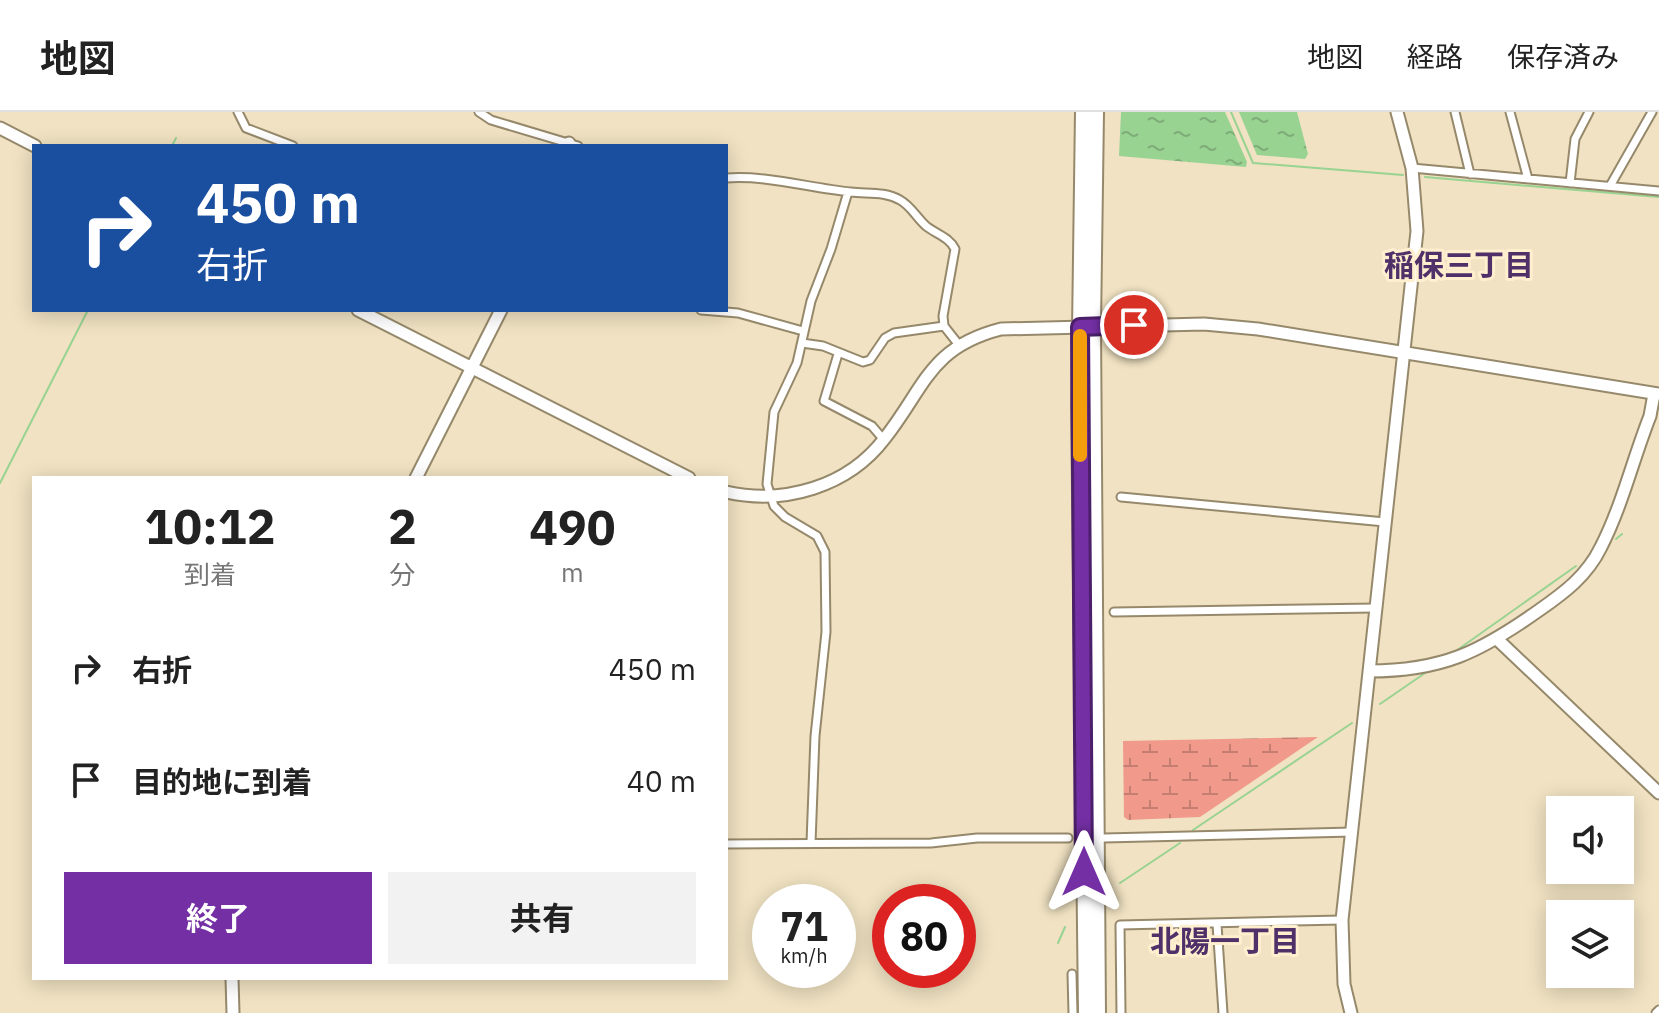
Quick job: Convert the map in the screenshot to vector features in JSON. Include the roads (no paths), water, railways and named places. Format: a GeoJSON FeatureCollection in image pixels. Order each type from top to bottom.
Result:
{"type":"FeatureCollection","features":[{"type":"Feature","properties":{"kind":"highway"},"geometry":{"type":"LineString","coordinates":[[1083,112],[1098,1013]]}},
{"type":"Feature","properties":{"kind":"highway"},"geometry":{"type":"LineString","coordinates":[[1086,1013],[1086,327],[1096,112]]}},
{"type":"Feature","properties":{"kind":"street"},"geometry":{"type":"LineString","coordinates":[[238,112],[246,128],[288,144]]}},
{"type":"Feature","properties":{"kind":"street"},"geometry":{"type":"LineString","coordinates":[[479,112],[491,120],[569,144]]}},
{"type":"Feature","properties":{"kind":"street"},"geometry":{"type":"LineString","coordinates":[[1351,1013],[1344,984],[1342,920],[1417,231],[1412,168],[1397,112]]}},
{"type":"Feature","properties":{"kind":"street"},"geometry":{"type":"LineString","coordinates":[[1455,112],[1470,174]]}},
{"type":"Feature","properties":{"kind":"street"},"geometry":{"type":"LineString","coordinates":[[1510,112],[1528,179]]}},
{"type":"Feature","properties":{"kind":"street"},"geometry":{"type":"LineString","coordinates":[[1570,183],[1575,139],[1589,112]]}},
{"type":"Feature","properties":{"kind":"street"},"geometry":{"type":"LineString","coordinates":[[1610,186],[1652,112]]}},
{"type":"Feature","properties":{"kind":"street"},"geometry":{"type":"LineString","coordinates":[[0,128],[32,144]]}},
{"type":"Feature","properties":{"kind":"street"},"geometry":{"type":"LineString","coordinates":[[1412,168],[1659,191]]}},
{"type":"Feature","properties":{"kind":"street"},"geometry":{"type":"LineString","coordinates":[[728,178],[768,179],[881,194],[897,198],[910,207],[926,226],[953,244],[954,265],[943,309],[944,326],[959,345]]}},
{"type":"Feature","properties":{"kind":"street"},"geometry":{"type":"LineString","coordinates":[[811,843],[815,736],[826,632],[825,552],[817,536],[779,512],[769,497],[767,484],[774,412],[795,370],[811,301],[848,192]]}},
{"type":"Feature","properties":{"kind":"street"},"geometry":{"type":"LineString","coordinates":[[362,312],[685,476]]}},
{"type":"Feature","properties":{"kind":"street"},"geometry":{"type":"LineString","coordinates":[[417,476],[500,312]]}},
{"type":"Feature","properties":{"kind":"street"},"geometry":{"type":"LineString","coordinates":[[726,312],[803,331]]}},
{"type":"Feature","properties":{"kind":"street"},"geometry":{"type":"LineString","coordinates":[[728,492],[769,497],[813,489],[841,476],[874,452],[926,375],[959,345],[1001,329],[1204,324],[1657,394],[1602,547],[1578,581],[1498,640],[1456,659],[1433,665],[1369,671]]}},
{"type":"Feature","properties":{"kind":"street"},"geometry":{"type":"LineString","coordinates":[[802,343],[823,346],[863,362],[870,360],[885,338],[894,333],[944,326]]}},
{"type":"Feature","properties":{"kind":"street"},"geometry":{"type":"LineString","coordinates":[[838,354],[824,401],[872,426],[884,440]]}},
{"type":"Feature","properties":{"kind":"street"},"geometry":{"type":"LineString","coordinates":[[1121,497],[1385,522]]}},
{"type":"Feature","properties":{"kind":"street"},"geometry":{"type":"LineString","coordinates":[[1114,612],[1376,608]]}},
{"type":"Feature","properties":{"kind":"street"},"geometry":{"type":"LineString","coordinates":[[1498,640],[1659,793]]}},
{"type":"Feature","properties":{"kind":"street"},"geometry":{"type":"LineString","coordinates":[[1104,838],[1353,832]]}},
{"type":"Feature","properties":{"kind":"street"},"geometry":{"type":"LineString","coordinates":[[728,844],[931,843],[977,838],[1068,838]]}},
{"type":"Feature","properties":{"kind":"street"},"geometry":{"type":"LineString","coordinates":[[1121,1013],[1120,925],[1342,920]]}},
{"type":"Feature","properties":{"kind":"street"},"geometry":{"type":"LineString","coordinates":[[1217,924],[1223,1013]]}},
{"type":"Feature","properties":{"kind":"street"},"geometry":{"type":"LineString","coordinates":[[1072,974],[1073,1013]]}},
{"type":"Feature","properties":{"kind":"street"},"geometry":{"type":"LineString","coordinates":[[232,980],[233,1013]]}},
{"type":"Feature","properties":{"kind":"water"},"geometry":{"type":"Polygon","coordinates":[[[1121,112],[1225,112],[1247,162],[1246,167],[1119,156],[1121,112]]]}},
{"type":"Feature","properties":{"kind":"water"},"geometry":{"type":"Polygon","coordinates":[[[1239,112],[1297,112],[1308,154],[1305,159],[1257,155],[1239,112]]]}},
{"type":"Feature","properties":{"kind":"waterway"},"geometry":{"type":"LineString","coordinates":[[1231,112],[1253,163],[1403,175]]}},
{"type":"Feature","properties":{"kind":"waterway"},"geometry":{"type":"LineString","coordinates":[[173,144],[176,138]]}},
{"type":"Feature","properties":{"kind":"waterway"},"geometry":{"type":"LineString","coordinates":[[1425,177],[1659,197]]}},
{"type":"Feature","properties":{"kind":"waterway"},"geometry":{"type":"LineString","coordinates":[[0,483],[87,312]]}},
{"type":"Feature","properties":{"kind":"waterway"},"geometry":{"type":"LineString","coordinates":[[1616,539],[1622,534]]}},
{"type":"Feature","properties":{"kind":"waterway"},"geometry":{"type":"LineString","coordinates":[[1453,653],[1576,566]]}},
{"type":"Feature","properties":{"kind":"waterway"},"geometry":{"type":"LineString","coordinates":[[1380,704],[1428,671]]}},
{"type":"Feature","properties":{"kind":"waterway"},"geometry":{"type":"LineString","coordinates":[[1193,830],[1352,723]]}},
{"type":"Feature","properties":{"kind":"waterway"},"geometry":{"type":"LineString","coordinates":[[1120,883],[1180,843]]}},
{"type":"Feature","properties":{"kind":"waterway"},"geometry":{"type":"LineString","coordinates":[[1058,943],[1065,927]]}},
{"type":"Feature","properties":{"kind":"district","name":"稲保三丁目"},"geometry":{"type":"Point","coordinates":[1459,266]}},
{"type":"Feature","properties":{"kind":"district","name":"北陽一丁目"},"geometry":{"type":"Point","coordinates":[1225,942]}}]}
